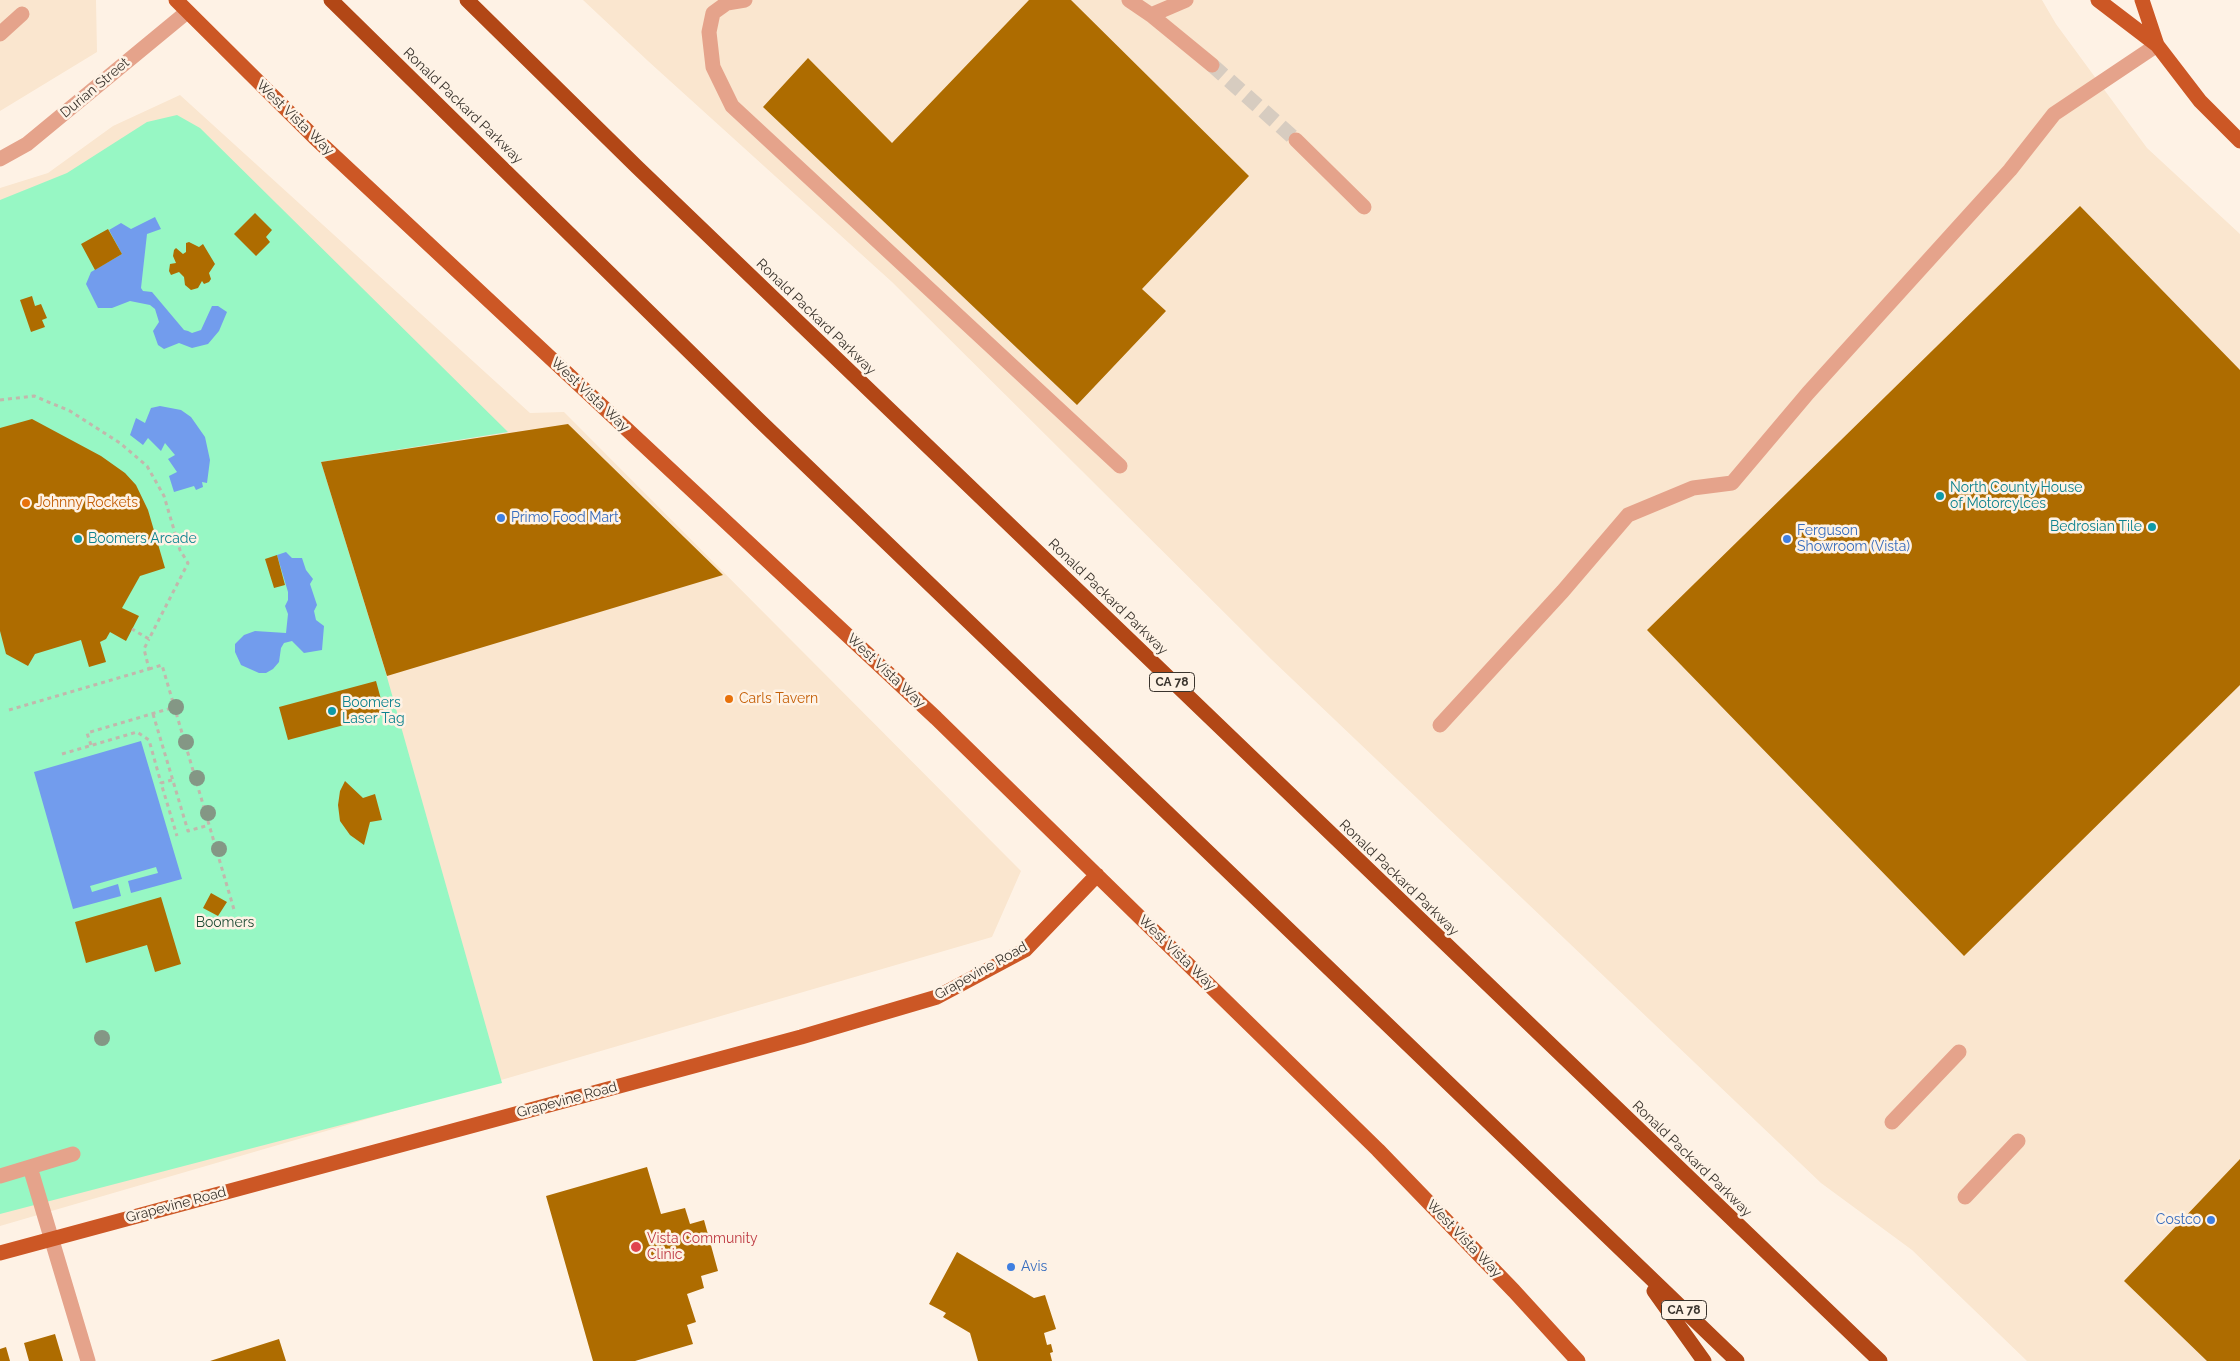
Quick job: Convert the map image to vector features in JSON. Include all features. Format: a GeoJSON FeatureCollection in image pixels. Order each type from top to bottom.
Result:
{"type":"FeatureCollection","features":[{"type":"Feature","properties":{"kind":"highway","name":"Ronald Packard Parkway"},"geometry":{"type":"LineString","coordinates":[[331,0],[758,420],[1737,1361]]}},
{"type":"Feature","properties":{"kind":"highway","name":"Ronald Packard Parkway"},"geometry":{"type":"LineString","coordinates":[[467,0],[738,264],[1880,1361]]}},
{"type":"Feature","properties":{"kind":"highway"},"geometry":{"type":"LineString","coordinates":[[1631,1259],[1704,1361]]}},
{"type":"Feature","properties":{"kind":"main road","name":"West Vista Way"},"geometry":{"type":"LineString","coordinates":[[176,0],[314,138],[936,718],[1378,1150],[1508,1284],[1578,1361]]}},
{"type":"Feature","properties":{"kind":"main road"},"geometry":{"type":"LineString","coordinates":[[2098,0],[2157,45],[2200,101],[2240,140]]}},
{"type":"Feature","properties":{"kind":"main road"},"geometry":{"type":"LineString","coordinates":[[2142,0],[2157,45]]}},
{"type":"Feature","properties":{"kind":"main road","name":"Grapevine Road"},"geometry":{"type":"LineString","coordinates":[[0,1253],[792,1040],[937,997],[1025,950],[1097,875]]}},
{"type":"Feature","properties":{"kind":"street"},"geometry":{"type":"LineString","coordinates":[[745,0],[727,3],[713,13],[708,32],[713,67],[732,106],[1120,466]]}},
{"type":"Feature","properties":{"kind":"street"},"geometry":{"type":"LineString","coordinates":[[1129,0],[1152,14],[1212,65]]}},
{"type":"Feature","properties":{"kind":"street"},"geometry":{"type":"LineString","coordinates":[[1152,14],[1186,0]]}},
{"type":"Feature","properties":{"kind":"street","name":"Durian Street"},"geometry":{"type":"LineString","coordinates":[[0,159],[27,144],[187,12]]}},
{"type":"Feature","properties":{"kind":"street"},"geometry":{"type":"LineString","coordinates":[[0,34],[22,14]]}},
{"type":"Feature","properties":{"kind":"street"},"geometry":{"type":"LineString","coordinates":[[1440,725],[1563,592],[1628,515],[1693,488],[1732,483],[1808,392],[2010,170],[2054,114],[2157,45]]}},
{"type":"Feature","properties":{"kind":"street"},"geometry":{"type":"LineString","coordinates":[[1296,140],[1364,207]]}},
{"type":"Feature","properties":{"kind":"street"},"geometry":{"type":"LineString","coordinates":[[1892,1122],[1959,1052]]}},
{"type":"Feature","properties":{"kind":"street"},"geometry":{"type":"LineString","coordinates":[[1965,1197],[2018,1141]]}},
{"type":"Feature","properties":{"kind":"street"},"geometry":{"type":"LineString","coordinates":[[0,1176],[73,1154]]}},
{"type":"Feature","properties":{"kind":"street"},"geometry":{"type":"LineString","coordinates":[[30,1167],[88,1361]]}},
{"type":"Feature","properties":{"kind":"path"},"geometry":{"type":"LineString","coordinates":[[0,400],[34,396],[70,411],[120,443],[146,466],[164,496],[180,550],[188,563],[144,650],[149,669]]}},
{"type":"Feature","properties":{"kind":"path"},"geometry":{"type":"LineString","coordinates":[[132,629],[149,639]]}},
{"type":"Feature","properties":{"kind":"path"},"geometry":{"type":"LineString","coordinates":[[9,710],[162,665],[235,913]]}},
{"type":"Feature","properties":{"kind":"path"},"geometry":{"type":"LineString","coordinates":[[92,746],[87,733],[175,708]]}},
{"type":"Feature","properties":{"kind":"path"},"geometry":{"type":"LineString","coordinates":[[153,714],[188,831],[209,825]]}},
{"type":"Feature","properties":{"kind":"path"},"geometry":{"type":"LineString","coordinates":[[62,754],[137,732],[149,740],[177,836]]}},
{"type":"Feature","properties":{"kind":"path"},"geometry":{"type":"LineString","coordinates":[[161,783],[172,780]]}},
{"type":"Feature","properties":{"kind":"shaded area"},"geometry":{"type":"Polygon","coordinates":[[[0,0],[96,0],[97,52],[0,111],[0,0]]]}},
{"type":"Feature","properties":{"kind":"shaded area"},"geometry":{"type":"Polygon","coordinates":[[[583,0],[2042,0],[2056,24],[2147,148],[2240,234],[2240,1361],[2027,1361],[1912,1250],[1821,1183],[1271,659],[892,282],[583,0]]]}},
{"type":"Feature","properties":{"kind":"shaded area"},"geometry":{"type":"Polygon","coordinates":[[[180,95],[530,413],[564,412],[1021,871],[992,937],[0,1226],[0,188],[48,173],[113,126],[180,95]]]}},
{"type":"Feature","properties":{"kind":"green space","name":"Boomers"},"geometry":{"type":"Polygon","coordinates":[[[177,115],[200,128],[508,432],[321,462],[385,670],[502,1083],[0,1214],[0,200],[67,173],[147,122],[177,115]]]}},
{"type":"Feature","properties":{"kind":"water"},"geometry":{"type":"Polygon","coordinates":[[[155,217],[161,229],[147,234],[141,288],[143,291],[152,292],[184,330],[192,333],[201,330],[212,306],[218,306],[227,312],[219,331],[208,344],[192,348],[179,343],[164,349],[158,345],[153,331],[159,322],[155,309],[150,305],[130,301],[112,308],[98,308],[86,284],[91,272],[122,254],[109,230],[121,223],[131,229],[155,217]]]}},
{"type":"Feature","properties":{"kind":"water"},"geometry":{"type":"Polygon","coordinates":[[[160,406],[181,410],[191,417],[205,437],[210,460],[207,483],[202,482],[203,487],[196,490],[194,486],[174,492],[169,476],[177,472],[168,459],[175,455],[165,443],[161,451],[148,438],[143,445],[130,435],[136,418],[145,423],[151,408],[160,406]]]}},
{"type":"Feature","properties":{"kind":"water"},"geometry":{"type":"Polygon","coordinates":[[[286,552],[292,558],[302,558],[306,570],[313,579],[310,584],[317,605],[314,611],[316,620],[324,626],[322,650],[304,653],[292,641],[284,643],[281,648],[279,662],[266,673],[259,673],[241,665],[235,652],[235,644],[244,635],[255,631],[286,633],[288,614],[285,606],[288,600],[288,592],[277,555],[286,552]]]}},
{"type":"Feature","properties":{"kind":"water"},"geometry":{"type":"Polygon","coordinates":[[[141,741],[182,879],[131,893],[128,881],[158,873],[156,867],[90,886],[92,892],[118,884],[121,896],[73,909],[34,772],[141,741]]]}},
{"type":"Feature","properties":{"kind":"building"},"geometry":{"type":"Polygon","coordinates":[[[1029,0],[1071,0],[1249,176],[1142,289],[1166,311],[1077,405],[763,107],[808,58],[892,143],[1029,0]]]}},
{"type":"Feature","properties":{"kind":"building"},"geometry":{"type":"Polygon","coordinates":[[[2080,206],[2240,370],[2240,685],[1964,956],[1647,630],[2080,206]]]}},
{"type":"Feature","properties":{"kind":"building"},"geometry":{"type":"Polygon","coordinates":[[[255,213],[272,230],[266,237],[270,242],[256,256],[234,234],[255,213]]]}},
{"type":"Feature","properties":{"kind":"building"},"geometry":{"type":"Polygon","coordinates":[[[108,229],[122,254],[95,270],[81,244],[108,229]]]}},
{"type":"Feature","properties":{"kind":"building"},"geometry":{"type":"Polygon","coordinates":[[[189,242],[199,247],[203,244],[215,264],[209,273],[211,279],[209,282],[204,284],[202,281],[198,288],[191,290],[185,285],[184,277],[179,272],[171,275],[169,271],[170,264],[176,263],[173,256],[174,250],[176,248],[183,254],[186,252],[186,243],[189,242]]]}},
{"type":"Feature","properties":{"kind":"building"},"geometry":{"type":"Polygon","coordinates":[[[32,296],[35,306],[41,304],[47,318],[42,320],[45,327],[31,332],[20,300],[32,296]]]}},
{"type":"Feature","properties":{"kind":"building","name":"Boomers Arcade"},"geometry":{"type":"Polygon","coordinates":[[[32,419],[101,456],[125,473],[136,485],[148,510],[165,568],[140,576],[122,608],[139,616],[126,641],[110,632],[106,639],[100,642],[106,662],[89,667],[81,640],[35,654],[28,666],[6,654],[0,631],[0,428],[32,419]]]}},
{"type":"Feature","properties":{"kind":"building","name":"Primo Food Mart"},"geometry":{"type":"Polygon","coordinates":[[[568,424],[723,575],[387,676],[321,462],[568,424]]]}},
{"type":"Feature","properties":{"kind":"building"},"geometry":{"type":"Polygon","coordinates":[[[277,555],[285,585],[274,588],[265,559],[277,555]]]}},
{"type":"Feature","properties":{"kind":"building","name":"Boomers Laser Tag"},"geometry":{"type":"Polygon","coordinates":[[[376,681],[385,714],[288,740],[279,707],[376,681]]]}},
{"type":"Feature","properties":{"kind":"building"},"geometry":{"type":"Polygon","coordinates":[[[345,781],[363,798],[375,794],[382,820],[370,822],[364,845],[350,835],[340,821],[338,805],[340,791],[345,781]]]}},
{"type":"Feature","properties":{"kind":"building"},"geometry":{"type":"Polygon","coordinates":[[[211,893],[227,902],[218,916],[203,908],[211,893]]]}},
{"type":"Feature","properties":{"kind":"building"},"geometry":{"type":"Polygon","coordinates":[[[161,897],[181,964],[155,972],[147,945],[86,963],[75,922],[161,897]]]}},
{"type":"Feature","properties":{"kind":"building","name":"Costco"},"geometry":{"type":"Polygon","coordinates":[[[2240,1159],[2240,1361],[2207,1361],[2124,1281],[2240,1159]]]}},
{"type":"Feature","properties":{"kind":"building","name":"Vista Community Clinic"},"geometry":{"type":"Polygon","coordinates":[[[647,1167],[661,1214],[685,1208],[690,1224],[704,1220],[718,1271],[701,1276],[704,1288],[687,1294],[696,1322],[687,1325],[693,1344],[635,1361],[593,1361],[546,1196],[647,1167]]]}},
{"type":"Feature","properties":{"kind":"building"},"geometry":{"type":"Polygon","coordinates":[[[957,1252],[1034,1298],[1045,1295],[1056,1329],[1044,1333],[1047,1345],[1051,1344],[1053,1352],[1050,1353],[1052,1361],[978,1361],[970,1333],[943,1317],[946,1313],[929,1304],[957,1252]]]}},
{"type":"Feature","properties":{"kind":"building"},"geometry":{"type":"Polygon","coordinates":[[[55,1334],[63,1361],[29,1361],[24,1343],[55,1334]]]}},
{"type":"Feature","properties":{"kind":"building"},"geometry":{"type":"Polygon","coordinates":[[[279,1339],[286,1361],[210,1361],[279,1339]]]}},
{"type":"Feature","properties":{"kind":"building"},"geometry":{"type":"Polygon","coordinates":[[[6,1347],[10,1361],[0,1361],[0,1349],[6,1347]]]}},
{"type":"Feature","properties":{"kind":"tunnel"},"geometry":{"type":"LineString","coordinates":[[1212,65],[1296,140]]}},
{"type":"Feature","properties":{"kind":"place","name":"North County House of Motorcylces"},"geometry":{"type":"Point","coordinates":[1940,496]}},
{"type":"Feature","properties":{"kind":"place","name":"Johnny Rockets"},"geometry":{"type":"Point","coordinates":[26,503]}},
{"type":"Feature","properties":{"kind":"place","name":"Primo Food Mart"},"geometry":{"type":"Point","coordinates":[501,518]}},
{"type":"Feature","properties":{"kind":"place","name":"Bedrosian Tile"},"geometry":{"type":"Point","coordinates":[2152,527]}},
{"type":"Feature","properties":{"kind":"place","name":"Boomers Arcade"},"geometry":{"type":"Point","coordinates":[78,539]}},
{"type":"Feature","properties":{"kind":"place","name":"Ferguson Showroom (Vista)"},"geometry":{"type":"Point","coordinates":[1787,539]}},
{"type":"Feature","properties":{"kind":"place","name":"Carls Tavern"},"geometry":{"type":"Point","coordinates":[729,699]}},
{"type":"Feature","properties":{"kind":"place","name":"Boomers Laser Tag"},"geometry":{"type":"Point","coordinates":[332,711]}},
{"type":"Feature","properties":{"kind":"place","name":"Costco"},"geometry":{"type":"Point","coordinates":[2211,1220]}},
{"type":"Feature","properties":{"kind":"place","name":"Vista Community Clinic"},"geometry":{"type":"Point","coordinates":[636,1247]}},
{"type":"Feature","properties":{"kind":"place","name":"Avis"},"geometry":{"type":"Point","coordinates":[1011,1267]}}]}
